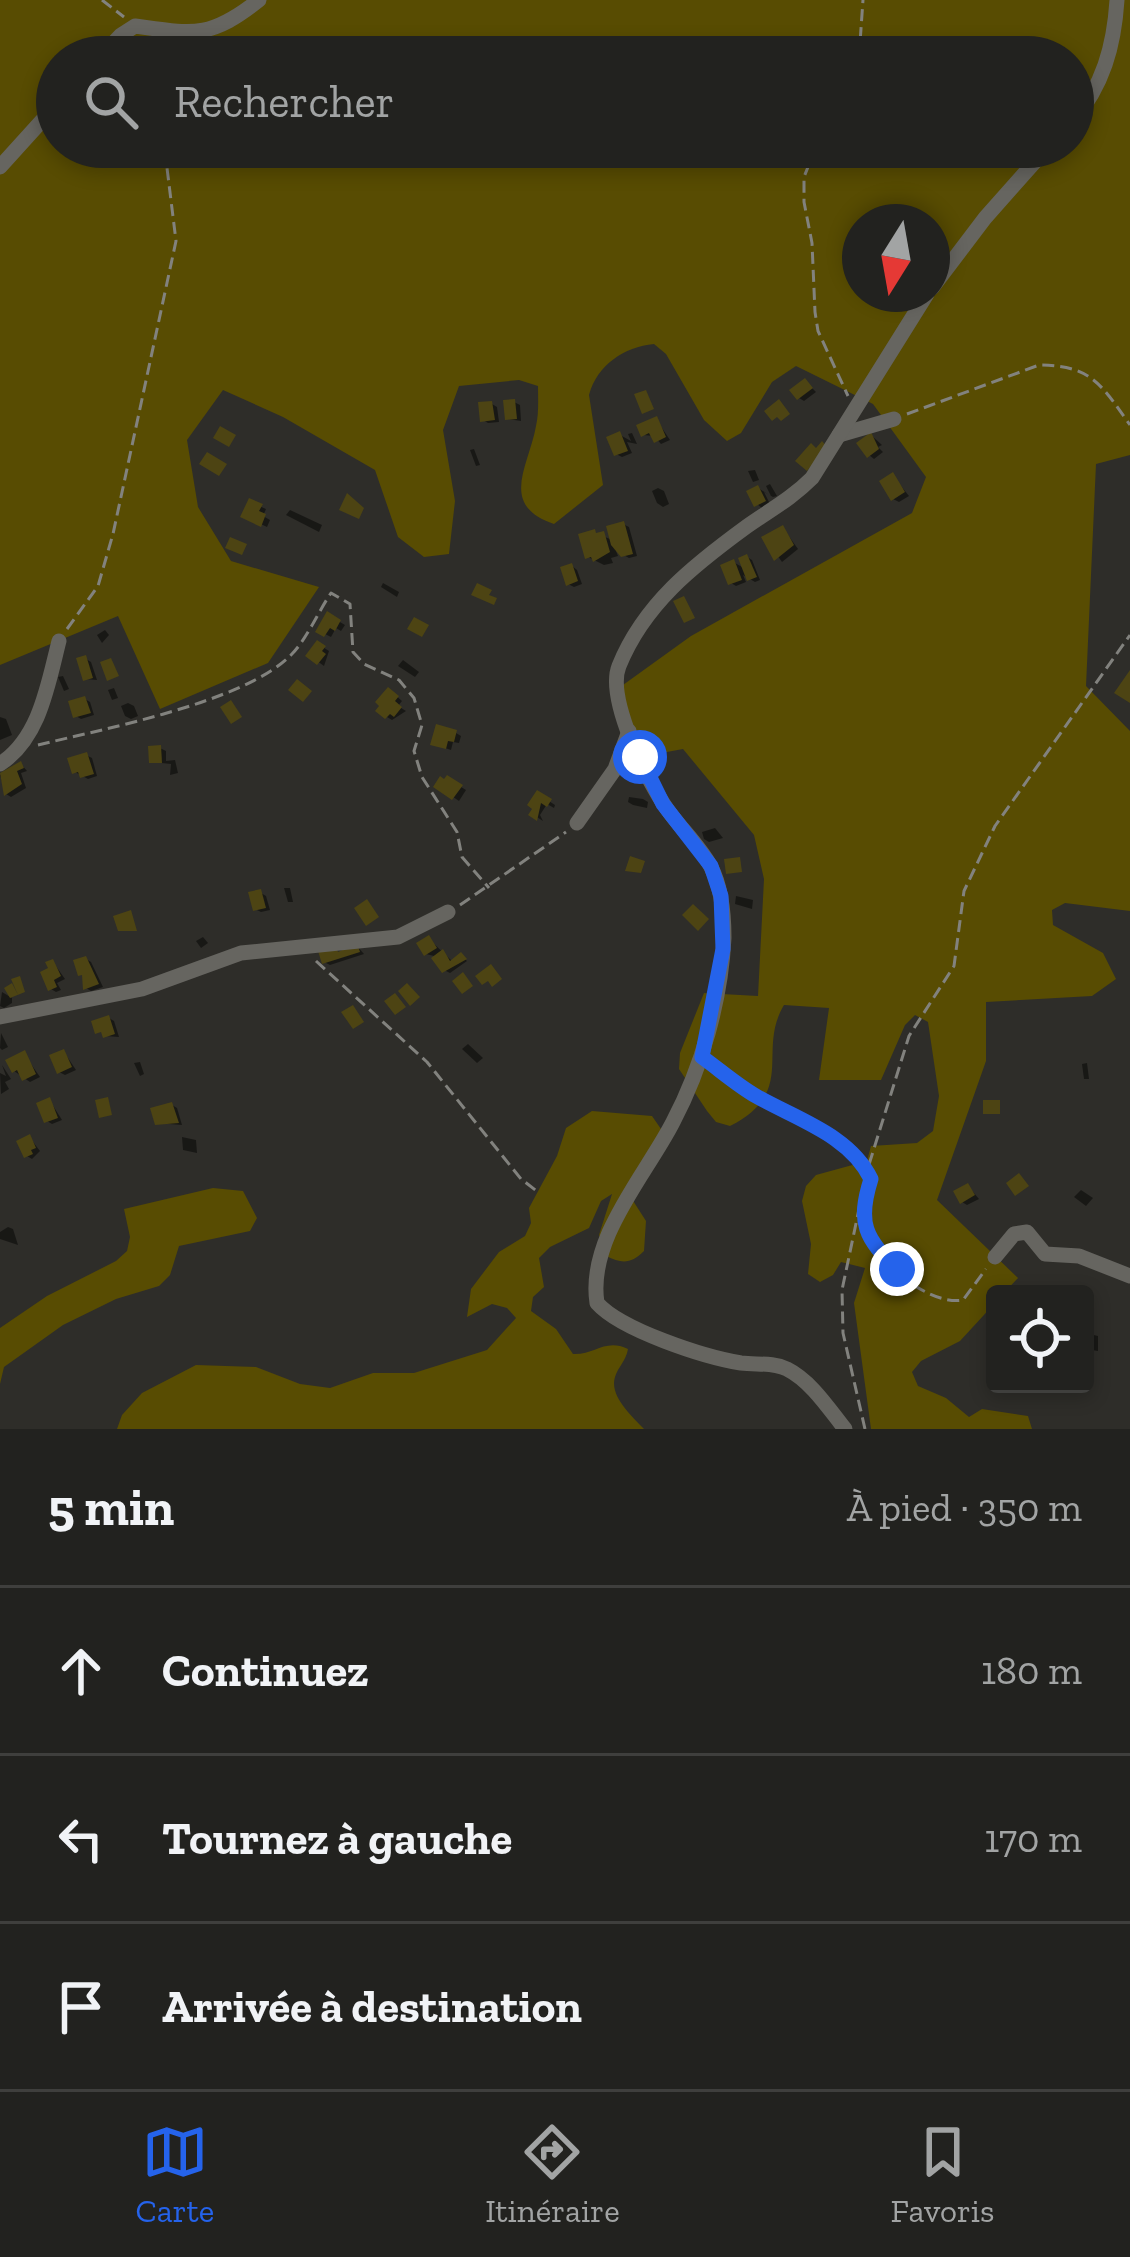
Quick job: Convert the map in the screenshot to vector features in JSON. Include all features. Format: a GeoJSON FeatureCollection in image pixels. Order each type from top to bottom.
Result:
{"type":"FeatureCollection","features":[{"type":"Feature","properties":{"kind":"street"},"geometry":{"type":"LineString","coordinates":[[119,36],[135,26],[195,33],[241,14],[259,0]]}},
{"type":"Feature","properties":{"kind":"street"},"geometry":{"type":"LineString","coordinates":[[1094,96],[1107,64],[1117,0]]}},
{"type":"Feature","properties":{"kind":"street"},"geometry":{"type":"LineString","coordinates":[[0,167],[36,127]]}},
{"type":"Feature","properties":{"kind":"street"},"geometry":{"type":"LineString","coordinates":[[950,264],[1029,168]]}},
{"type":"Feature","properties":{"kind":"street"},"geometry":{"type":"LineString","coordinates":[[845,1429],[810,1388],[785,1369],[695,1349],[616,1320],[596,1303],[596,1276],[614,1224],[674,1121],[702,1057],[723,949],[718,882],[663,804],[629,731],[616,690],[617,670],[657,602],[750,524],[790,501],[812,478],[916,312]]}},
{"type":"Feature","properties":{"kind":"street"},"geometry":{"type":"LineString","coordinates":[[839,435],[894,418]]}},
{"type":"Feature","properties":{"kind":"street"},"geometry":{"type":"LineString","coordinates":[[7,759],[32,727],[59,641]]}},
{"type":"Feature","properties":{"kind":"street"},"geometry":{"type":"LineString","coordinates":[[577,824],[615,769],[629,731]]}},
{"type":"Feature","properties":{"kind":"street"},"geometry":{"type":"LineString","coordinates":[[0,1017],[142,989],[241,953],[398,937],[448,912]]}},
{"type":"Feature","properties":{"kind":"street"},"geometry":{"type":"LineString","coordinates":[[995,1257],[1014,1234],[1027,1232],[1045,1254],[1079,1256],[1130,1276]]}},
{"type":"Feature","properties":{"kind":"path"},"geometry":{"type":"LineString","coordinates":[[102,0],[135,26]]}},
{"type":"Feature","properties":{"kind":"path"},"geometry":{"type":"LineString","coordinates":[[861,36],[863,0]]}},
{"type":"Feature","properties":{"kind":"path"},"geometry":{"type":"LineString","coordinates":[[59,641],[98,586],[113,534],[176,242],[167,168]]}},
{"type":"Feature","properties":{"kind":"path"},"geometry":{"type":"LineString","coordinates":[[808,168],[804,202],[818,331],[853,409]]}},
{"type":"Feature","properties":{"kind":"path"},"geometry":{"type":"LineString","coordinates":[[894,418],[1039,364],[1062,364],[1087,372],[1130,425]]}},
{"type":"Feature","properties":{"kind":"path"},"geometry":{"type":"LineString","coordinates":[[7,759],[40,744],[175,712],[247,683],[290,656],[331,593],[350,604],[353,652],[364,664],[399,680],[414,698],[422,724],[414,751],[422,777],[458,832],[462,857],[488,888]]}},
{"type":"Feature","properties":{"kind":"path"},"geometry":{"type":"LineString","coordinates":[[865,1429],[843,1333],[842,1290],[867,1171],[909,1036],[953,966],[964,891],[995,826],[1130,635]]}},
{"type":"Feature","properties":{"kind":"path"},"geometry":{"type":"LineString","coordinates":[[448,912],[577,824]]}},
{"type":"Feature","properties":{"kind":"path"},"geometry":{"type":"LineString","coordinates":[[306,944],[329,975],[372,1008],[427,1062],[521,1179],[538,1192]]}},
{"type":"Feature","properties":{"kind":"path"},"geometry":{"type":"LineString","coordinates":[[702,1057],[750,1093],[814,1125],[849,1151],[871,1179],[862,1207],[874,1246],[920,1292],[950,1302],[963,1300],[995,1257]]}},
{"type":"Feature","properties":{"kind":"shaded area"},"geometry":{"type":"Polygon","coordinates":[[[0,0],[1130,0],[1130,455],[1096,464],[1086,686],[1130,731],[1130,911],[1065,903],[1052,910],[1053,925],[1103,953],[1116,979],[1092,996],[986,1002],[986,1061],[937,1200],[1018,1278],[1011,1285],[986,1285],[986,1313],[960,1341],[921,1361],[912,1372],[918,1386],[946,1398],[969,1417],[982,1409],[1028,1416],[1032,1429],[871,1429],[854,1303],[865,1268],[841,1262],[833,1275],[820,1282],[808,1274],[811,1244],[802,1201],[816,1175],[867,1161],[871,1146],[917,1143],[933,1131],[939,1096],[928,1022],[915,1015],[905,1025],[881,1080],[819,1080],[829,1008],[784,1005],[776,1022],[770,1085],[763,1099],[730,1126],[716,1122],[679,1069],[680,1053],[704,993],[758,996],[764,879],[754,835],[683,749],[640,757],[616,690],[691,636],[912,513],[926,477],[873,404],[796,366],[772,382],[741,433],[727,441],[704,420],[666,354],[654,344],[632,349],[605,366],[589,395],[603,485],[554,524],[537,516],[522,495],[537,421],[538,386],[519,380],[459,386],[443,430],[455,501],[449,554],[424,557],[398,537],[375,470],[283,417],[223,390],[187,440],[198,507],[231,561],[319,587],[268,663],[160,709],[118,616],[0,665],[0,0]]]}},
{"type":"Feature","properties":{"kind":"shaded area"},"geometry":{"type":"Polygon","coordinates":[[[592,1111],[652,1116],[661,1129],[630,1196],[646,1221],[644,1251],[626,1261],[606,1256],[599,1235],[612,1194],[601,1201],[589,1228],[550,1247],[539,1258],[544,1287],[533,1297],[531,1311],[556,1329],[573,1354],[613,1345],[628,1349],[615,1377],[615,1391],[644,1429],[117,1429],[122,1415],[142,1393],[196,1365],[256,1367],[300,1384],[330,1388],[373,1373],[414,1373],[487,1350],[516,1318],[507,1308],[492,1304],[467,1317],[471,1289],[499,1252],[525,1236],[531,1223],[529,1208],[566,1128],[592,1111]]]}},
{"type":"Feature","properties":{"kind":"shaded area"},"geometry":{"type":"Polygon","coordinates":[[[213,1188],[243,1191],[257,1218],[250,1231],[179,1246],[170,1275],[159,1286],[116,1299],[63,1325],[4,1367],[0,1384],[0,1328],[127,1251],[130,1237],[124,1209],[213,1188]]]}},
{"type":"Feature","properties":{"kind":"building"},"geometry":{"type":"Polygon","coordinates":[[[805,378],[813,388],[797,400],[789,390],[805,378]]]}},
{"type":"Feature","properties":{"kind":"building"},"geometry":{"type":"Polygon","coordinates":[[[646,390],[654,409],[642,414],[634,394],[646,390]]]}},
{"type":"Feature","properties":{"kind":"building"},"geometry":{"type":"Polygon","coordinates":[[[515,399],[517,419],[505,420],[503,400],[515,399]]]}},
{"type":"Feature","properties":{"kind":"building"},"geometry":{"type":"Polygon","coordinates":[[[779,399],[790,414],[772,421],[764,411],[779,399]]]}},
{"type":"Feature","properties":{"kind":"building"},"geometry":{"type":"Polygon","coordinates":[[[492,401],[495,420],[480,422],[478,402],[492,401]]]}},
{"type":"Feature","properties":{"kind":"building"},"geometry":{"type":"Polygon","coordinates":[[[657,416],[666,437],[654,443],[649,433],[641,437],[636,425],[657,416]]]}},
{"type":"Feature","properties":{"kind":"building"},"geometry":{"type":"Polygon","coordinates":[[[220,426],[236,435],[229,447],[213,438],[220,426]]]}},
{"type":"Feature","properties":{"kind":"building"},"geometry":{"type":"Polygon","coordinates":[[[620,431],[628,451],[614,456],[606,437],[620,431]]]}},
{"type":"Feature","properties":{"kind":"building"},"geometry":{"type":"Polygon","coordinates":[[[871,432],[879,449],[867,458],[856,443],[871,432]]]}},
{"type":"Feature","properties":{"kind":"building"},"geometry":{"type":"Polygon","coordinates":[[[822,441],[827,447],[807,471],[795,461],[811,443],[816,448],[822,441]]]}},
{"type":"Feature","properties":{"kind":"building"},"geometry":{"type":"Polygon","coordinates":[[[207,452],[227,464],[219,476],[199,464],[207,452]]]}},
{"type":"Feature","properties":{"kind":"building"},"geometry":{"type":"Polygon","coordinates":[[[893,472],[905,492],[891,501],[879,481],[893,472]]]}},
{"type":"Feature","properties":{"kind":"building"},"geometry":{"type":"Polygon","coordinates":[[[758,485],[766,501],[754,507],[746,491],[758,485]]]}},
{"type":"Feature","properties":{"kind":"building"},"geometry":{"type":"Polygon","coordinates":[[[347,493],[364,508],[359,519],[339,510],[347,493]]]}},
{"type":"Feature","properties":{"kind":"building"},"geometry":{"type":"Polygon","coordinates":[[[249,498],[263,504],[259,511],[266,514],[261,527],[240,517],[249,498]]]}},
{"type":"Feature","properties":{"kind":"building"},"geometry":{"type":"Polygon","coordinates":[[[624,521],[633,554],[621,557],[611,545],[606,526],[624,521]]]}},
{"type":"Feature","properties":{"kind":"building"},"geometry":{"type":"Polygon","coordinates":[[[783,525],[794,545],[774,561],[761,537],[783,525]]]}},
{"type":"Feature","properties":{"kind":"building"},"geometry":{"type":"Polygon","coordinates":[[[595,529],[596,533],[604,531],[610,552],[593,562],[591,557],[585,559],[578,534],[595,529]]]}},
{"type":"Feature","properties":{"kind":"building"},"geometry":{"type":"Polygon","coordinates":[[[230,537],[247,544],[242,555],[225,548],[230,537]]]}},
{"type":"Feature","properties":{"kind":"building"},"geometry":{"type":"Polygon","coordinates":[[[747,554],[757,577],[747,581],[738,558],[747,554]]]}},
{"type":"Feature","properties":{"kind":"building"},"geometry":{"type":"Polygon","coordinates":[[[734,559],[742,580],[728,585],[720,565],[734,559]]]}},
{"type":"Feature","properties":{"kind":"building"},"geometry":{"type":"Polygon","coordinates":[[[572,563],[578,581],[566,586],[560,567],[572,563]]]}},
{"type":"Feature","properties":{"kind":"building"},"geometry":{"type":"Polygon","coordinates":[[[477,583],[492,590],[489,595],[497,598],[494,605],[471,595],[477,583]]]}},
{"type":"Feature","properties":{"kind":"building"},"geometry":{"type":"Polygon","coordinates":[[[684,596],[695,618],[684,623],[673,601],[684,596]]]}},
{"type":"Feature","properties":{"kind":"building"},"geometry":{"type":"Polygon","coordinates":[[[327,611],[341,620],[324,637],[315,632],[327,611]]]}},
{"type":"Feature","properties":{"kind":"building"},"geometry":{"type":"Polygon","coordinates":[[[414,617],[429,625],[422,637],[407,629],[414,617]]]}},
{"type":"Feature","properties":{"kind":"building"},"geometry":{"type":"Polygon","coordinates":[[[317,640],[326,646],[322,651],[326,654],[317,665],[305,656],[317,640]]]}},
{"type":"Feature","properties":{"kind":"building"},"geometry":{"type":"Polygon","coordinates":[[[86,655],[93,678],[83,681],[76,658],[86,655]]]}},
{"type":"Feature","properties":{"kind":"building"},"geometry":{"type":"Polygon","coordinates":[[[111,658],[119,676],[107,681],[100,662],[111,658]]]}},
{"type":"Feature","properties":{"kind":"building"},"geometry":{"type":"Polygon","coordinates":[[[1130,670],[1130,703],[1114,693],[1130,670]]]}},
{"type":"Feature","properties":{"kind":"building"},"geometry":{"type":"Polygon","coordinates":[[[297,679],[312,691],[303,702],[288,690],[297,679]]]}},
{"type":"Feature","properties":{"kind":"building"},"geometry":{"type":"Polygon","coordinates":[[[388,687],[399,696],[395,701],[402,707],[385,719],[375,711],[379,706],[375,702],[388,687]]]}},
{"type":"Feature","properties":{"kind":"building"},"geometry":{"type":"Polygon","coordinates":[[[85,696],[91,713],[73,718],[68,701],[85,696]]]}},
{"type":"Feature","properties":{"kind":"building"},"geometry":{"type":"Polygon","coordinates":[[[231,700],[242,717],[231,724],[220,707],[231,700]]]}},
{"type":"Feature","properties":{"kind":"building"},"geometry":{"type":"Polygon","coordinates":[[[436,724],[457,730],[446,749],[430,745],[436,724]]]}},
{"type":"Feature","properties":{"kind":"building"},"geometry":{"type":"Polygon","coordinates":[[[161,745],[162,763],[149,763],[148,746],[161,745]]]}},
{"type":"Feature","properties":{"kind":"building"},"geometry":{"type":"Polygon","coordinates":[[[87,752],[94,774],[80,778],[78,772],[72,774],[67,758],[87,752]]]}},
{"type":"Feature","properties":{"kind":"building"},"geometry":{"type":"Polygon","coordinates":[[[21,761],[24,768],[17,771],[22,784],[4,796],[0,773],[21,761]]]}},
{"type":"Feature","properties":{"kind":"building"},"geometry":{"type":"Polygon","coordinates":[[[440,776],[463,785],[452,800],[433,787],[440,776]]]}},
{"type":"Feature","properties":{"kind":"building"},"geometry":{"type":"Polygon","coordinates":[[[537,790],[552,799],[547,807],[541,803],[537,821],[528,815],[532,809],[527,805],[537,790]]]}},
{"type":"Feature","properties":{"kind":"building"},"geometry":{"type":"Polygon","coordinates":[[[630,856],[645,861],[641,873],[625,871],[630,856]]]}},
{"type":"Feature","properties":{"kind":"building"},"geometry":{"type":"Polygon","coordinates":[[[740,857],[742,872],[726,874],[724,859],[740,857]]]}},
{"type":"Feature","properties":{"kind":"building"},"geometry":{"type":"Polygon","coordinates":[[[261,889],[266,908],[253,911],[248,892],[261,889]]]}},
{"type":"Feature","properties":{"kind":"building"},"geometry":{"type":"Polygon","coordinates":[[[367,899],[379,917],[366,926],[354,908],[367,899]]]}},
{"type":"Feature","properties":{"kind":"building"},"geometry":{"type":"Polygon","coordinates":[[[693,904],[709,919],[698,931],[682,915],[693,904]]]}},
{"type":"Feature","properties":{"kind":"building"},"geometry":{"type":"Polygon","coordinates":[[[131,910],[137,931],[118,931],[113,916],[131,910]]]}},
{"type":"Feature","properties":{"kind":"building"},"geometry":{"type":"Polygon","coordinates":[[[429,935],[437,948],[424,956],[416,943],[429,935]]]}},
{"type":"Feature","properties":{"kind":"building"},"geometry":{"type":"Polygon","coordinates":[[[357,943],[360,952],[322,964],[318,951],[338,952],[357,943]]]}},
{"type":"Feature","properties":{"kind":"building"},"geometry":{"type":"Polygon","coordinates":[[[443,949],[450,961],[461,952],[467,959],[442,973],[431,958],[443,949]]]}},
{"type":"Feature","properties":{"kind":"building"},"geometry":{"type":"Polygon","coordinates":[[[86,956],[99,984],[83,990],[82,975],[78,976],[73,960],[86,956]]]}},
{"type":"Feature","properties":{"kind":"building"},"geometry":{"type":"Polygon","coordinates":[[[53,959],[61,976],[54,980],[57,987],[48,991],[40,972],[53,959]]]}},
{"type":"Feature","properties":{"kind":"building"},"geometry":{"type":"Polygon","coordinates":[[[491,964],[502,979],[492,987],[488,981],[482,985],[475,976],[491,964]]]}},
{"type":"Feature","properties":{"kind":"building"},"geometry":{"type":"Polygon","coordinates":[[[463,972],[473,986],[462,994],[452,981],[463,972]]]}},
{"type":"Feature","properties":{"kind":"building"},"geometry":{"type":"Polygon","coordinates":[[[20,976],[25,992],[18,995],[11,979],[20,976]]]}},
{"type":"Feature","properties":{"kind":"building"},"geometry":{"type":"Polygon","coordinates":[[[12,983],[18,995],[10,998],[4,988],[12,983]]]}},
{"type":"Feature","properties":{"kind":"building"},"geometry":{"type":"Polygon","coordinates":[[[407,983],[420,997],[410,1006],[398,991],[407,983]]]}},
{"type":"Feature","properties":{"kind":"building"},"geometry":{"type":"Polygon","coordinates":[[[395,993],[406,1007],[395,1015],[384,1001],[395,993]]]}},
{"type":"Feature","properties":{"kind":"building"},"geometry":{"type":"Polygon","coordinates":[[[353,1005],[364,1022],[353,1029],[341,1012],[353,1005]]]}},
{"type":"Feature","properties":{"kind":"building"},"geometry":{"type":"Polygon","coordinates":[[[109,1015],[115,1034],[103,1038],[101,1032],[95,1034],[91,1021],[109,1015]]]}},
{"type":"Feature","properties":{"kind":"building"},"geometry":{"type":"Polygon","coordinates":[[[64,1049],[72,1067],[57,1074],[49,1055],[64,1049]]]}},
{"type":"Feature","properties":{"kind":"building"},"geometry":{"type":"Polygon","coordinates":[[[25,1050],[36,1074],[22,1081],[5,1060],[25,1050]]]}},
{"type":"Feature","properties":{"kind":"building"},"geometry":{"type":"Polygon","coordinates":[[[50,1097],[58,1118],[44,1123],[36,1103],[50,1097]]]}},
{"type":"Feature","properties":{"kind":"building"},"geometry":{"type":"Polygon","coordinates":[[[108,1097],[112,1115],[99,1118],[95,1100],[108,1097]]]}},
{"type":"Feature","properties":{"kind":"building"},"geometry":{"type":"Polygon","coordinates":[[[983,1100],[1000,1100],[1000,1114],[983,1114],[983,1100]]]}},
{"type":"Feature","properties":{"kind":"building"},"geometry":{"type":"Polygon","coordinates":[[[172,1102],[179,1123],[155,1125],[150,1108],[172,1102]]]}},
{"type":"Feature","properties":{"kind":"building"},"geometry":{"type":"Polygon","coordinates":[[[30,1134],[36,1148],[24,1158],[16,1141],[30,1134]]]}},
{"type":"Feature","properties":{"kind":"building"},"geometry":{"type":"Polygon","coordinates":[[[1019,1173],[1029,1186],[1015,1196],[1006,1183],[1019,1173]]]}},
{"type":"Feature","properties":{"kind":"building"},"geometry":{"type":"Polygon","coordinates":[[[968,1183],[975,1195],[960,1204],[953,1191],[968,1183]]]}},
{"type":"Feature","properties":{"kind":"route"},"geometry":{"type":"LineString","coordinates":[[640,757],[663,804],[711,866],[721,896],[723,949],[702,1057],[750,1093],[814,1125],[849,1151],[871,1179],[862,1207],[864,1224],[874,1246],[897,1269]]}}]}
